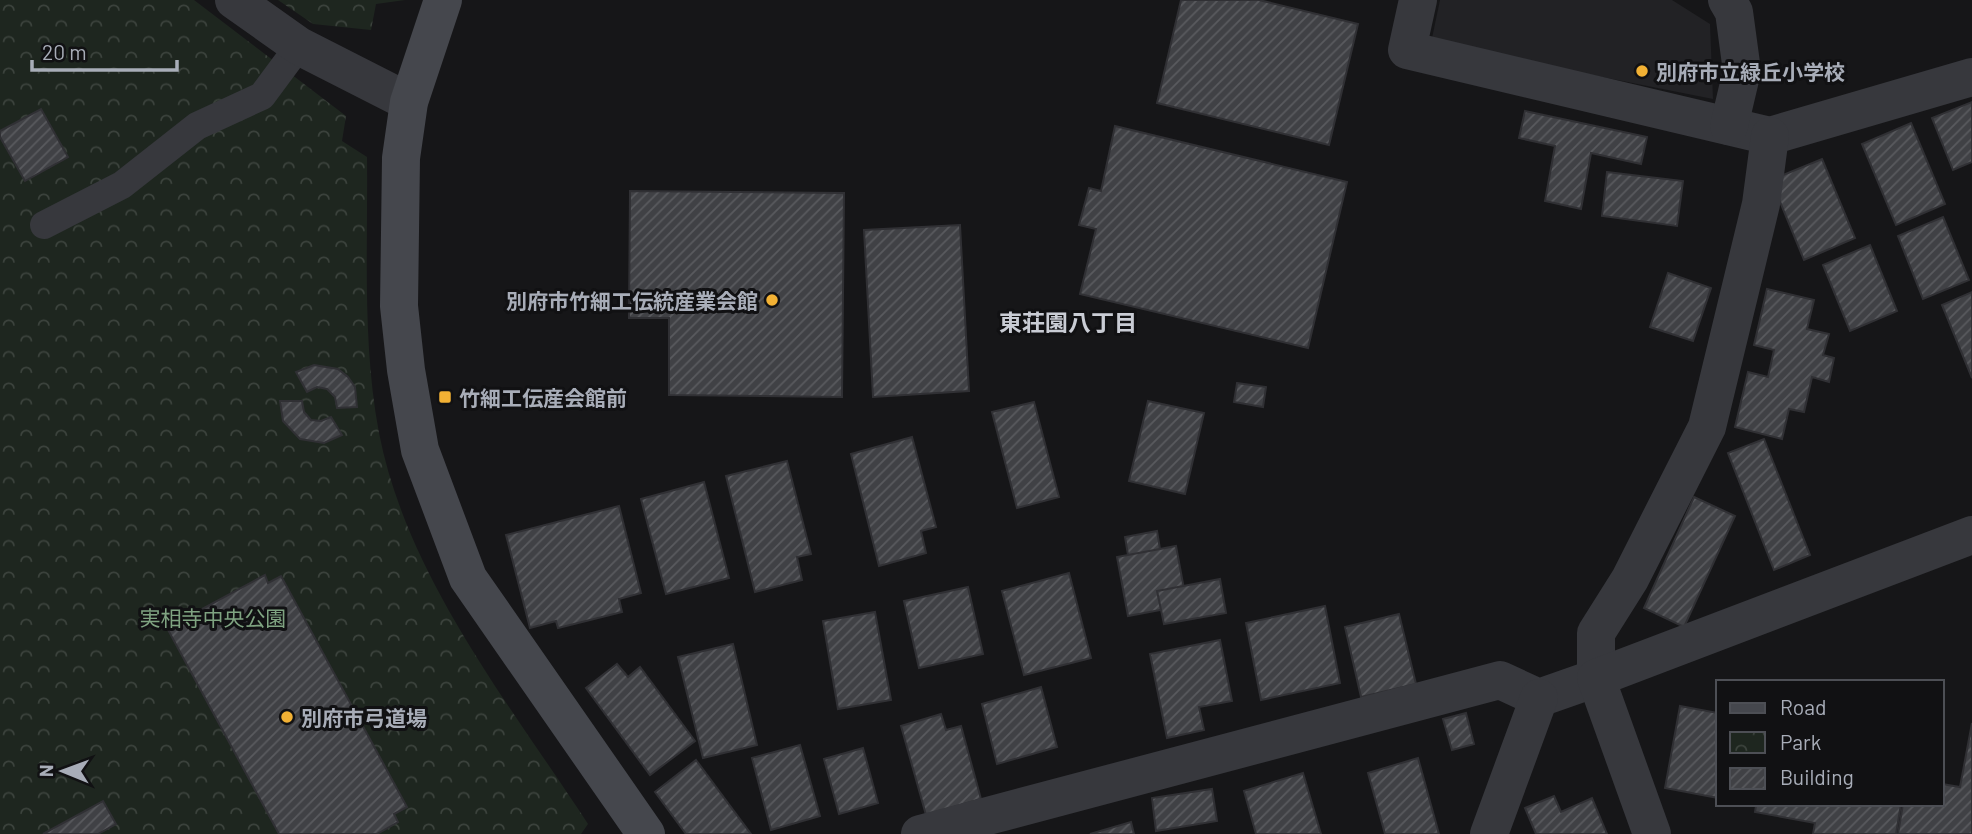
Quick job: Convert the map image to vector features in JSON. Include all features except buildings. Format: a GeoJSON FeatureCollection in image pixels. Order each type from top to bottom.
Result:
{"type":"FeatureCollection","features":[{"type":"Feature","properties":{"kind":"street"},"geometry":{"type":"LineString","coordinates":[[233,0],[299,46],[409,102]]}},
{"type":"Feature","properties":{"kind":"street"},"geometry":{"type":"LineString","coordinates":[[443,0],[409,102],[401,158],[399,306],[405,370],[420,450],[468,578],[646,834]]}},
{"type":"Feature","properties":{"kind":"street"},"geometry":{"type":"LineString","coordinates":[[1418,0],[1407,50],[1770,136],[1972,77]]}},
{"type":"Feature","properties":{"kind":"street"},"geometry":{"type":"LineString","coordinates":[[1727,0],[1734,12],[1742,71],[1728,126]]}},
{"type":"Feature","properties":{"kind":"street"},"geometry":{"type":"LineString","coordinates":[[1652,834],[1596,678],[1596,633],[1630,579],[1707,427],[1761,204],[1770,136]]}},
{"type":"Feature","properties":{"kind":"street"},"geometry":{"type":"LineString","coordinates":[[920,834],[1500,680],[1539,698],[1972,535]]}},
{"type":"Feature","properties":{"kind":"street"},"geometry":{"type":"LineString","coordinates":[[1489,834],[1539,698]]}},
{"type":"Feature","properties":{"kind":"lane"},"geometry":{"type":"LineString","coordinates":[[44,225],[122,185],[197,126],[262,96],[299,46]]}},
{"type":"Feature","properties":{"kind":"shaded area","name":"別府市立緑丘小学校"},"geometry":{"type":"Polygon","coordinates":[[[1440,0],[1672,0],[1710,24],[1713,99],[1431,43],[1440,0]]]}},
{"type":"Feature","properties":{"kind":"green space","name":"実相寺中央公園"},"geometry":{"type":"Polygon","coordinates":[[[0,0],[194,0],[346,116],[342,141],[367,157],[370,364],[379,433],[393,486],[412,538],[464,637],[588,824],[581,834],[0,834],[0,0]]]}},
{"type":"Feature","properties":{"kind":"green space"},"geometry":{"type":"Polygon","coordinates":[[[278,0],[405,0],[376,4],[371,30],[313,24],[278,0]]]}},
{"type":"Feature","properties":{"kind":"place","name":"別府市立緑丘小学校"},"geometry":{"type":"Point","coordinates":[1642,71]}},
{"type":"Feature","properties":{"kind":"place","name":"別府市竹細工伝統産業会館"},"geometry":{"type":"Point","coordinates":[772,300]}},
{"type":"Feature","properties":{"kind":"place","name":"竹細工伝産会館前"},"geometry":{"type":"Point","coordinates":[445,397]}},
{"type":"Feature","properties":{"kind":"place","name":"別府市弓道場"},"geometry":{"type":"Point","coordinates":[287,717]}},
{"type":"Feature","properties":{"kind":"district","name":"東荘園八丁目"},"geometry":{"type":"Point","coordinates":[1068,322]}}]}
